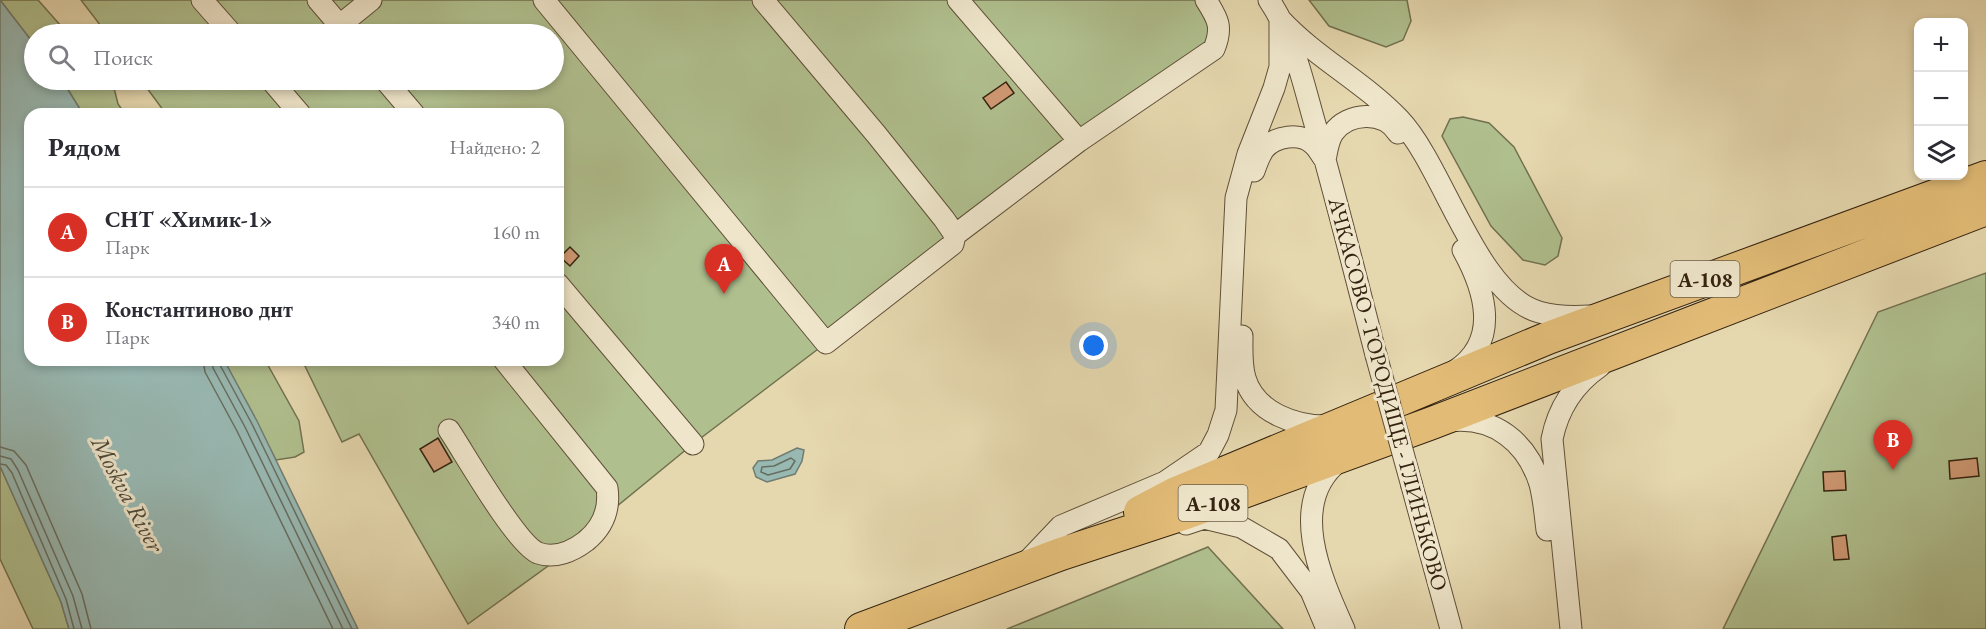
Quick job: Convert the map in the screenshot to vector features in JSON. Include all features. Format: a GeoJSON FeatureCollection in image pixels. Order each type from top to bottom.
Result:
{"type":"FeatureCollection","features":[{"type":"Feature","properties":{"kind":"highway","name":"А-108"},"geometry":{"type":"LineString","coordinates":[[1061,554],[1176,493],[1604,316],[1986,177]]}},
{"type":"Feature","properties":{"kind":"highway","name":"А-108"},"geometry":{"type":"LineString","coordinates":[[861,629],[1061,554],[1186,513],[1432,423],[1986,209]]}},
{"type":"Feature","properties":{"kind":"street"},"geometry":{"type":"LineString","coordinates":[[202,0],[223,24]]}},
{"type":"Feature","properties":{"kind":"street"},"geometry":{"type":"LineString","coordinates":[[318,0],[334,24]]}},
{"type":"Feature","properties":{"kind":"street"},"geometry":{"type":"LineString","coordinates":[[347,24],[371,0]]}},
{"type":"Feature","properties":{"kind":"street"},"geometry":{"type":"LineString","coordinates":[[544,0],[564,24]]}},
{"type":"Feature","properties":{"kind":"street"},"geometry":{"type":"LineString","coordinates":[[763,0],[876,134],[955,235]]}},
{"type":"Feature","properties":{"kind":"street"},"geometry":{"type":"LineString","coordinates":[[958,0],[1079,141]]}},
{"type":"Feature","properties":{"kind":"street"},"geometry":{"type":"LineString","coordinates":[[564,24],[826,343],[953,244],[955,235],[1079,141],[1214,49],[1220,36],[1218,19],[1206,0]]}},
{"type":"Feature","properties":{"kind":"street"},"geometry":{"type":"LineString","coordinates":[[1269,0],[1280,19],[1299,39],[1377,99],[1400,120],[1417,142],[1474,247],[1500,286],[1524,306],[1539,312],[1565,317],[1604,316]]}},
{"type":"Feature","properties":{"kind":"street"},"geometry":{"type":"LineString","coordinates":[[1020,570],[1061,526],[1165,482],[1209,452],[1218,435],[1226,410],[1236,198],[1248,154],[1280,67],[1280,19]]}},
{"type":"Feature","properties":{"kind":"street","name":"АЧКАСОВО - ГОРОДИЩЕ - ГЛИНЬКОВО"},"geometry":{"type":"LineString","coordinates":[[1280,19],[1297,61],[1325,160],[1451,629]]}},
{"type":"Feature","properties":{"kind":"street"},"geometry":{"type":"LineString","coordinates":[[281,90],[295,108]]}},
{"type":"Feature","properties":{"kind":"street"},"geometry":{"type":"LineString","coordinates":[[394,90],[409,108]]}},
{"type":"Feature","properties":{"kind":"street"},"geometry":{"type":"LineString","coordinates":[[1325,160],[1329,140],[1342,124],[1360,116],[1374,117],[1387,123],[1396,130],[1471,264],[1484,300],[1486,322],[1477,348],[1463,366],[1426,390]]}},
{"type":"Feature","properties":{"kind":"street"},"geometry":{"type":"LineString","coordinates":[[1325,160],[1313,143],[1295,137],[1274,141],[1259,156],[1246,197],[1242,360],[1245,381],[1256,399],[1276,414],[1290,421],[1311,426],[1340,426]]}},
{"type":"Feature","properties":{"kind":"street"},"geometry":{"type":"LineString","coordinates":[[564,291],[693,444]]}},
{"type":"Feature","properties":{"kind":"street"},"geometry":{"type":"LineString","coordinates":[[1571,629],[1552,439],[1556,418],[1581,381],[1618,352]]}},
{"type":"Feature","properties":{"kind":"street"},"geometry":{"type":"LineString","coordinates":[[449,430],[518,537],[538,553],[566,553],[585,542],[595,532],[605,516],[609,503],[608,488],[509,366]]}},
{"type":"Feature","properties":{"kind":"street"},"geometry":{"type":"LineString","coordinates":[[1432,423],[1458,420],[1485,423],[1504,431],[1531,463],[1540,485],[1554,570],[1558,629]]}},
{"type":"Feature","properties":{"kind":"street"},"geometry":{"type":"LineString","coordinates":[[1344,629],[1324,584],[1317,558],[1311,528],[1313,505],[1321,479],[1337,462],[1363,447]]}},
{"type":"Feature","properties":{"kind":"street"},"geometry":{"type":"LineString","coordinates":[[1020,570],[1065,569],[1204,518],[1241,527],[1279,549],[1311,591],[1327,629]]}},
{"type":"Feature","properties":{"kind":"green space"},"geometry":{"type":"Polygon","coordinates":[[[0,0],[38,0],[59,24],[24,24],[24,31],[0,0]]]}},
{"type":"Feature","properties":{"kind":"green space"},"geometry":{"type":"Polygon","coordinates":[[[81,0],[1206,0],[1220,36],[693,444],[605,516],[566,553],[468,624],[359,434],[342,442],[305,366],[564,366],[564,108],[162,108],[148,90],[564,90],[564,24],[99,24],[81,0]]]}},
{"type":"Feature","properties":{"kind":"green space"},"geometry":{"type":"Polygon","coordinates":[[[1309,0],[1407,0],[1411,21],[1403,40],[1386,47],[1329,26],[1309,0]]]}},
{"type":"Feature","properties":{"kind":"green space"},"geometry":{"type":"Polygon","coordinates":[[[68,90],[114,90],[121,108],[79,108],[68,90]]]}},
{"type":"Feature","properties":{"kind":"green space"},"geometry":{"type":"Polygon","coordinates":[[[1463,117],[1489,123],[1514,147],[1562,238],[1558,256],[1545,265],[1523,260],[1491,226],[1442,136],[1450,119],[1463,117]]]}},
{"type":"Feature","properties":{"kind":"green space"},"geometry":{"type":"Polygon","coordinates":[[[1986,273],[1986,629],[1723,629],[1878,312],[1986,273]]]}},
{"type":"Feature","properties":{"kind":"green space"},"geometry":{"type":"Polygon","coordinates":[[[227,366],[268,366],[299,421],[304,452],[295,457],[276,460],[227,366]]]}},
{"type":"Feature","properties":{"kind":"green space"},"geometry":{"type":"Polygon","coordinates":[[[0,466],[61,602],[69,629],[33,629],[0,559],[0,466]]]}},
{"type":"Feature","properties":{"kind":"green space"},"geometry":{"type":"Polygon","coordinates":[[[1208,547],[1283,629],[1007,629],[1208,547]]]}},
{"type":"Feature","properties":{"kind":"water","name":"Moskva River"},"geometry":{"type":"Polygon","coordinates":[[[0,0],[24,31],[24,90],[68,90],[79,108],[24,108],[24,366],[227,366],[257,421],[358,629],[69,629],[61,602],[0,466],[0,0]]]}},
{"type":"Feature","properties":{"kind":"water"},"geometry":{"type":"Polygon","coordinates":[[[797,448],[804,450],[802,461],[795,474],[767,482],[756,477],[753,468],[758,461],[772,460],[797,448]]]}},
{"type":"Feature","properties":{"kind":"building"},"geometry":{"type":"Polygon","coordinates":[[[1006,82],[1014,93],[991,109],[983,98],[1006,82]]]}},
{"type":"Feature","properties":{"kind":"building"},"geometry":{"type":"Polygon","coordinates":[[[570,247],[579,256],[570,266],[564,261],[564,253],[570,247]]]}},
{"type":"Feature","properties":{"kind":"building"},"geometry":{"type":"Polygon","coordinates":[[[438,438],[452,462],[434,472],[420,449],[438,438]]]}},
{"type":"Feature","properties":{"kind":"building"},"geometry":{"type":"Polygon","coordinates":[[[1977,458],[1979,476],[1950,479],[1949,461],[1977,458]]]}},
{"type":"Feature","properties":{"kind":"building"},"geometry":{"type":"Polygon","coordinates":[[[1845,471],[1846,490],[1824,491],[1823,472],[1845,471]]]}},
{"type":"Feature","properties":{"kind":"building"},"geometry":{"type":"Polygon","coordinates":[[[1846,535],[1849,559],[1834,560],[1832,537],[1846,535]]]}},
{"type":"Feature","properties":{"kind":"place","name":"СНТ «Химик-1»"},"geometry":{"type":"Point","coordinates":[724,294]}},
{"type":"Feature","properties":{"kind":"place","name":"Константиново днт"},"geometry":{"type":"Point","coordinates":[1893,470]}}]}
